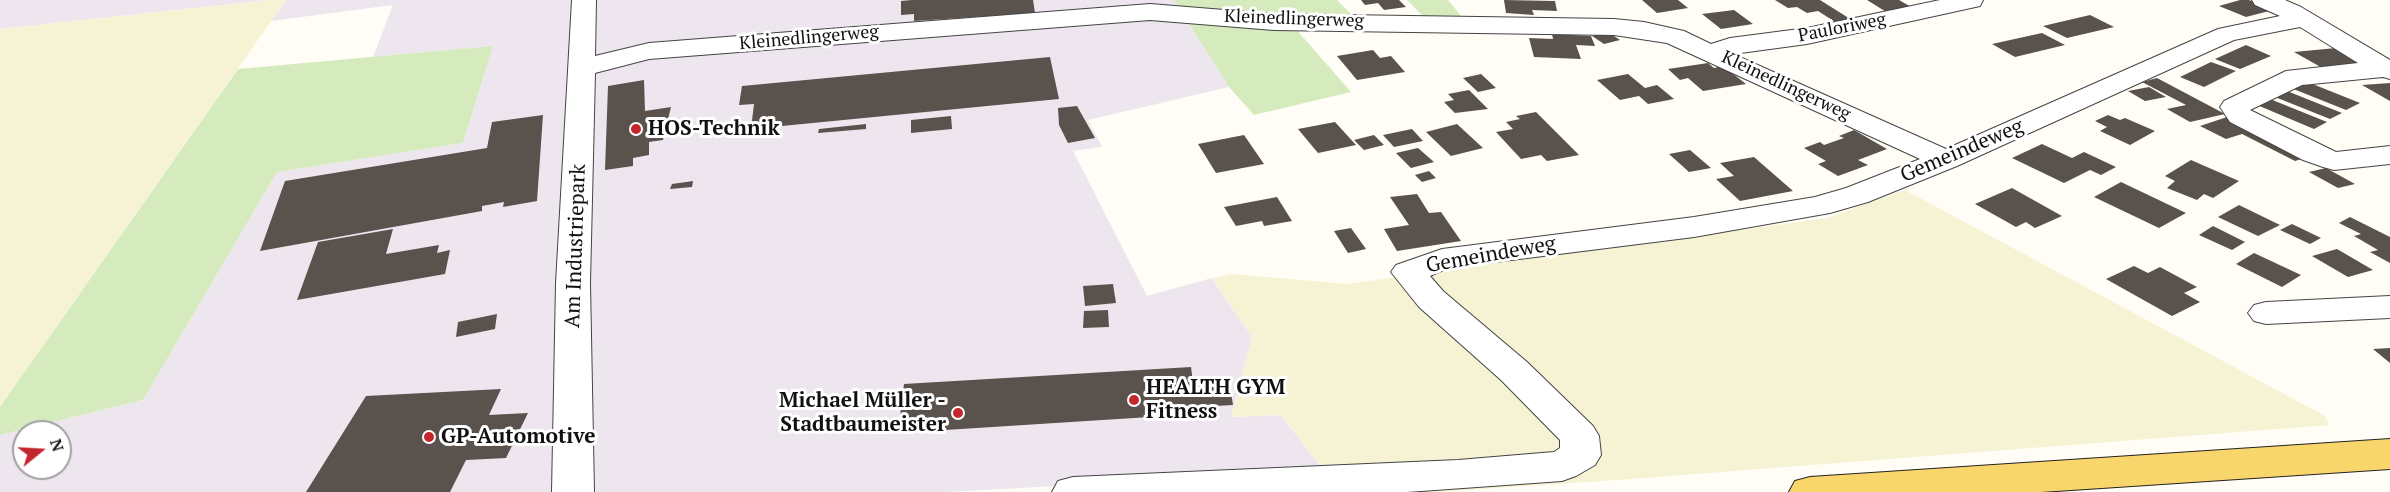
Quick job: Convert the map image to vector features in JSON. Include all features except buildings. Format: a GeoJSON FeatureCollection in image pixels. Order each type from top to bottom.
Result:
{"type":"FeatureCollection","features":[{"type":"Feature","properties":{"kind":"main road"},"geometry":{"type":"LineString","coordinates":[[1810,492],[2390,454]]}},
{"type":"Feature","properties":{"kind":"street","name":"Am Industriepark"},"geometry":{"type":"LineString","coordinates":[[573,492],[573,283],[584,0]]}},
{"type":"Feature","properties":{"kind":"street"},"geometry":{"type":"LineString","coordinates":[[2264,0],[2292,12],[2388,70]]}},
{"type":"Feature","properties":{"kind":"street","name":"Pauloriweg"},"geometry":{"type":"LineString","coordinates":[[1712,52],[1730,46],[1807,36],[1971,1]]}},
{"type":"Feature","properties":{"kind":"street","name":"Kleinedlingerweg"},"geometry":{"type":"LineString","coordinates":[[581,68],[649,51],[1150,12],[1274,22],[1398,22],[1614,27],[1660,33],[1712,52],[1946,160]]}},
{"type":"Feature","properties":{"kind":"street","name":"Gemeindeweg"},"geometry":{"type":"LineString","coordinates":[[1073,492],[1458,475],[1562,466],[1581,454],[1579,436],[1514,371],[1431,299],[1408,272],[1442,260],[1694,227],[1802,210],[1857,195],[1946,160],[2227,34],[2304,20]]}},
{"type":"Feature","properties":{"kind":"street"},"geometry":{"type":"LineString","coordinates":[[2388,70],[2296,77],[2234,107],[2240,116],[2314,154],[2334,161],[2390,155]]}},
{"type":"Feature","properties":{"kind":"street"},"geometry":{"type":"LineString","coordinates":[[2266,313],[2390,307]]}},
{"type":"Feature","properties":{"kind":"shaded area"},"geometry":{"type":"Polygon","coordinates":[[[0,0],[270,0],[0,29],[0,0]]]}},
{"type":"Feature","properties":{"kind":"shaded area"},"geometry":{"type":"Polygon","coordinates":[[[286,0],[1174,0],[1229,87],[1088,120],[1102,147],[1073,151],[1147,296],[1212,278],[1252,337],[1231,417],[1281,415],[1325,472],[944,492],[0,492],[0,435],[12,432],[12,480],[72,480],[72,420],[61,420],[143,400],[277,172],[463,143],[493,46],[373,57],[393,5],[271,21],[286,0]]]}},
{"type":"Feature","properties":{"kind":"shaded area"},"geometry":{"type":"Polygon","coordinates":[[[286,0],[0,407],[0,29],[286,0]]]}},
{"type":"Feature","properties":{"kind":"shaded area"},"geometry":{"type":"Polygon","coordinates":[[[1905,190],[2325,416],[2329,425],[1631,479],[1437,492],[1341,492],[1281,415],[1231,417],[1252,337],[1212,278],[1232,274],[1347,284],[1827,218],[1905,190]]]}},
{"type":"Feature","properties":{"kind":"green space"},"geometry":{"type":"Polygon","coordinates":[[[1174,0],[1337,0],[1355,18],[1295,28],[1351,92],[1254,115],[1229,87],[1174,0]]]}},
{"type":"Feature","properties":{"kind":"green space"},"geometry":{"type":"Polygon","coordinates":[[[1407,0],[1448,0],[1466,22],[1429,22],[1407,0]]]}},
{"type":"Feature","properties":{"kind":"green space"},"geometry":{"type":"Polygon","coordinates":[[[493,46],[463,143],[277,172],[143,400],[61,420],[12,420],[12,432],[0,435],[0,407],[238,69],[493,46]]]}},
{"type":"Feature","properties":{"kind":"place","name":"HOS-Technik"},"geometry":{"type":"Point","coordinates":[636,129]}},
{"type":"Feature","properties":{"kind":"place","name":"HEALTH GYM Fitness"},"geometry":{"type":"Point","coordinates":[1134,400]}},
{"type":"Feature","properties":{"kind":"place","name":"Michael Müller - Stadtbaumeister"},"geometry":{"type":"Point","coordinates":[958,413]}},
{"type":"Feature","properties":{"kind":"place","name":"GP-Automotive"},"geometry":{"type":"Point","coordinates":[429,437]}}]}
